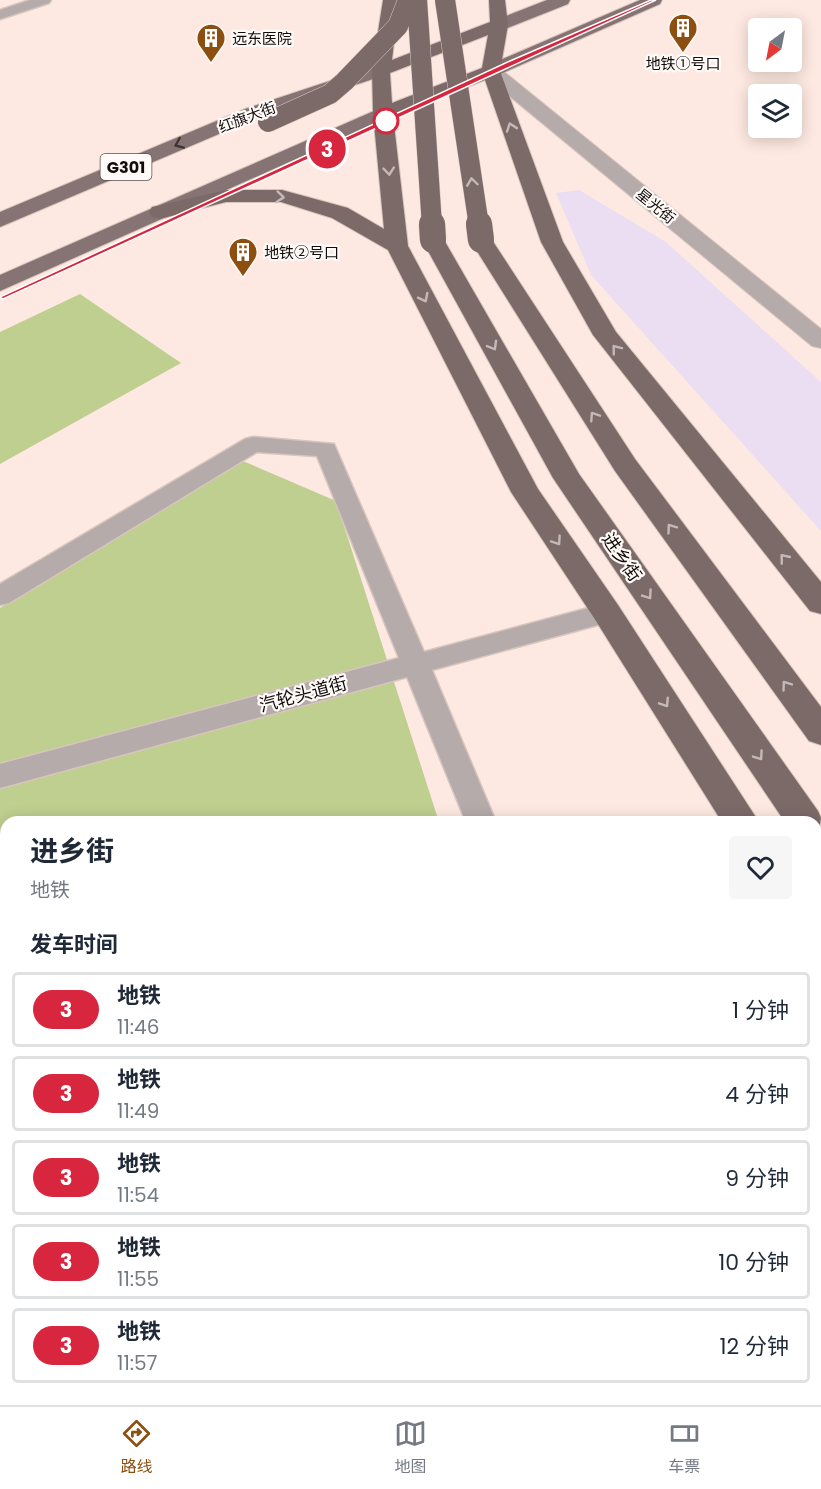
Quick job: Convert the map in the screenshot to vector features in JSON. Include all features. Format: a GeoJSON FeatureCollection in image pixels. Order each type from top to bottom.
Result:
{"type":"FeatureCollection","features":[{"type":"Feature","properties":{"kind":"highway"},"geometry":{"type":"LineString","coordinates":[[391,0],[381,70],[383,113],[397,246],[525,492],[607,613],[737,816]]}},
{"type":"Feature","properties":{"kind":"highway"},"geometry":{"type":"LineString","coordinates":[[268,122],[330,94],[344,82],[398,26],[408,0]]}},
{"type":"Feature","properties":{"kind":"highway","name":"进乡街"},"geometry":{"type":"LineString","coordinates":[[417,0],[433,240],[567,478],[801,816]]}},
{"type":"Feature","properties":{"kind":"highway"},"geometry":{"type":"LineString","coordinates":[[445,0],[481,240],[625,465],[821,732]]}},
{"type":"Feature","properties":{"kind":"highway"},"geometry":{"type":"LineString","coordinates":[[496,0],[499,25],[491,71],[552,242],[605,335],[821,603]]}},
{"type":"Feature","properties":{"kind":"highway","name":"红旗大街"},"geometry":{"type":"LineString","coordinates":[[381,70],[499,25]]}},
{"type":"Feature","properties":{"kind":"highway"},"geometry":{"type":"LineString","coordinates":[[383,113],[491,71]]}},
{"type":"Feature","properties":{"kind":"highway"},"geometry":{"type":"LineString","coordinates":[[160,212],[226,196],[282,196],[340,213],[397,246]]}},
{"type":"Feature","properties":{"kind":"main road"},"geometry":{"type":"LineString","coordinates":[[499,25],[562,0]]}},
{"type":"Feature","properties":{"kind":"main road"},"geometry":{"type":"LineString","coordinates":[[491,71],[654,0]]}},
{"type":"Feature","properties":{"kind":"main road","name":"红旗大街"},"geometry":{"type":"LineString","coordinates":[[0,220],[252,113],[381,70]]}},
{"type":"Feature","properties":{"kind":"main road"},"geometry":{"type":"LineString","coordinates":[[0,284],[383,113]]}},
{"type":"Feature","properties":{"kind":"main road"},"geometry":{"type":"LineString","coordinates":[[0,240],[268,122]]}},
{"type":"Feature","properties":{"kind":"street","name":"星光街"},"geometry":{"type":"LineString","coordinates":[[491,71],[821,341]]}},
{"type":"Feature","properties":{"kind":"lane"},"geometry":{"type":"LineString","coordinates":[[0,15],[44,0]]}},
{"type":"Feature","properties":{"kind":"lane"},"geometry":{"type":"LineString","coordinates":[[0,596],[253,444],[326,449],[413,664],[478,816]]}},
{"type":"Feature","properties":{"kind":"lane","name":"汽轮头道街"},"geometry":{"type":"LineString","coordinates":[[0,776],[607,613]]}},
{"type":"Feature","properties":{"kind":"shaded area"},"geometry":{"type":"Polygon","coordinates":[[[579,190],[666,242],[821,382],[821,531],[591,275],[556,193],[579,190]]]}},
{"type":"Feature","properties":{"kind":"green space"},"geometry":{"type":"Polygon","coordinates":[[[80,294],[181,363],[0,464],[0,332],[80,294]]]}},
{"type":"Feature","properties":{"kind":"green space"},"geometry":{"type":"Polygon","coordinates":[[[243,461],[336,501],[437,816],[0,816],[0,608],[243,461]]]}},
{"type":"Feature","properties":{"kind":"metro line","name":"3"},"geometry":{"type":"LineString","coordinates":[[0,297],[325,150],[512,62],[653,0]]}},
{"type":"Feature","properties":{"kind":"place","name":"地铁①号口"},"geometry":{"type":"Point","coordinates":[683,54]}},
{"type":"Feature","properties":{"kind":"place","name":"远东医院"},"geometry":{"type":"Point","coordinates":[211,64]}},
{"type":"Feature","properties":{"kind":"place","name":"地铁②号口"},"geometry":{"type":"Point","coordinates":[243,278]}}]}
